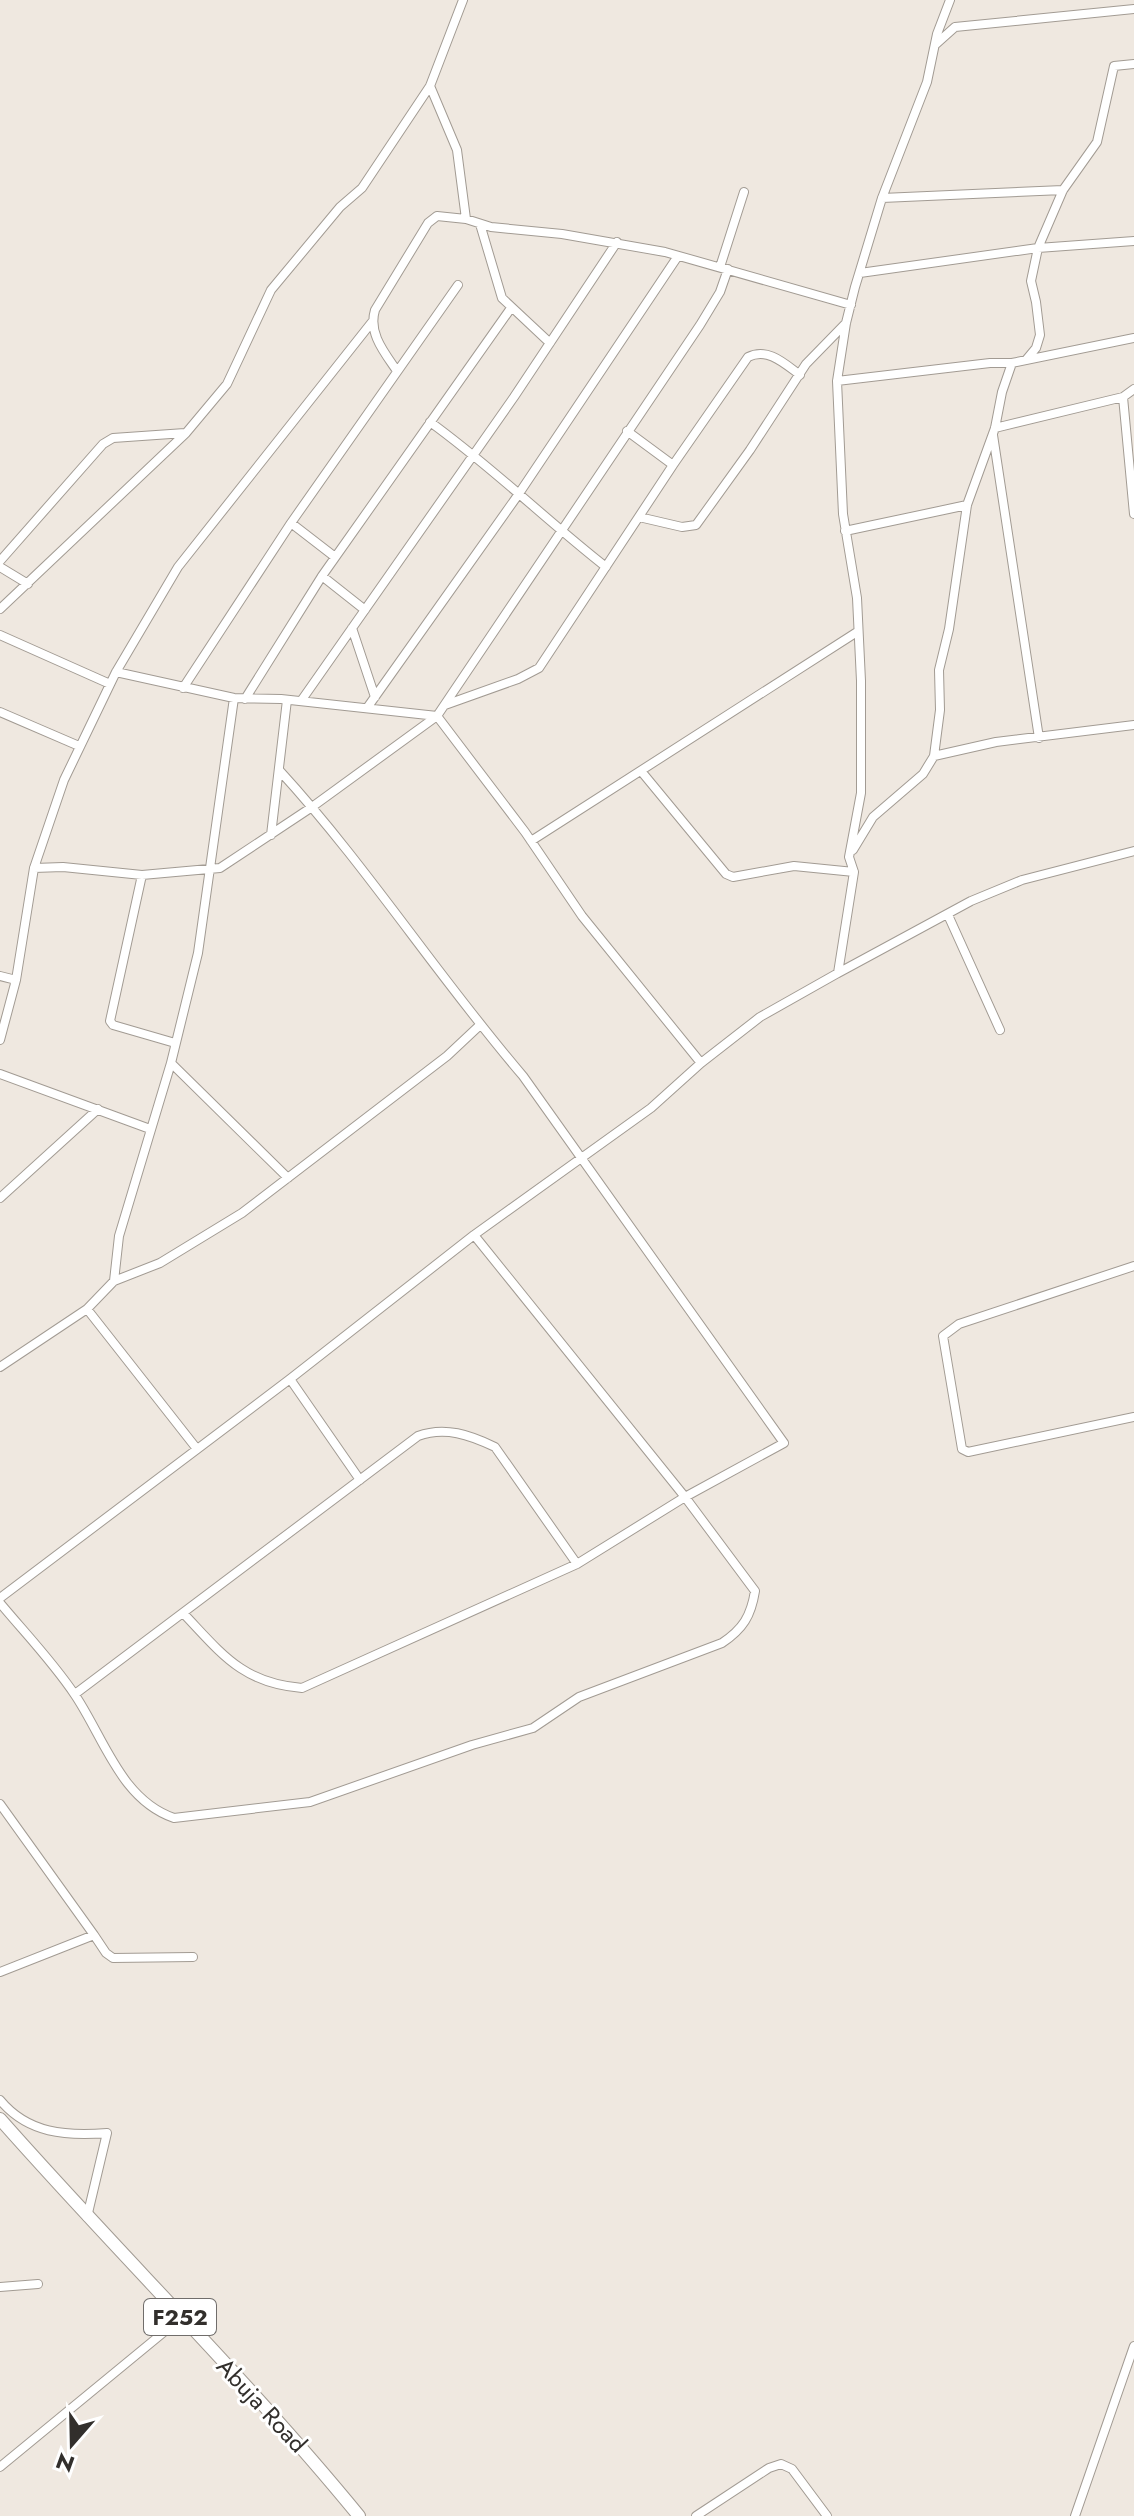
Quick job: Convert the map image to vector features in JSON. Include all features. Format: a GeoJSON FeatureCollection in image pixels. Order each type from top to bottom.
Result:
{"type":"FeatureCollection","features":[{"type":"Feature","properties":{"kind":"main road","name":"Abuja Road"},"geometry":{"type":"LineString","coordinates":[[0,2119],[87,2218],[279,2422],[359,2516]]}},
{"type":"Feature","properties":{"kind":"street"},"geometry":{"type":"LineString","coordinates":[[0,609],[186,433],[227,384],[271,290],[340,207],[362,188],[430,86],[463,0]]}},
{"type":"Feature","properties":{"kind":"street"},"geometry":{"type":"LineString","coordinates":[[838,973],[854,872],[849,857],[861,793],[861,681],[857,598],[845,531],[837,381],[846,323],[882,198],[927,82],[937,34],[950,0]]}},
{"type":"Feature","properties":{"kind":"street"},"geometry":{"type":"LineString","coordinates":[[936,44],[955,27],[1134,9]]}},
{"type":"Feature","properties":{"kind":"street"},"geometry":{"type":"LineString","coordinates":[[1026,360],[1036,348],[1040,335],[1031,281],[1038,248],[1063,190],[1097,142],[1114,66],[1134,64]]}},
{"type":"Feature","properties":{"kind":"street"},"geometry":{"type":"LineString","coordinates":[[430,86],[457,150],[466,219]]}},
{"type":"Feature","properties":{"kind":"street"},"geometry":{"type":"LineString","coordinates":[[882,198],[1063,190]]}},
{"type":"Feature","properties":{"kind":"street"},"geometry":{"type":"LineString","coordinates":[[34,868],[63,867],[142,875],[211,871],[226,865],[312,807],[437,716],[720,292],[744,192]]}},
{"type":"Feature","properties":{"kind":"street"},"geometry":{"type":"LineString","coordinates":[[0,1040],[16,980],[34,868],[64,780],[116,672],[178,567],[372,322],[375,310],[428,223],[437,216],[617,242],[724,268],[851,305]]}},
{"type":"Feature","properties":{"kind":"street"},"geometry":{"type":"LineString","coordinates":[[480,224],[502,298],[550,343]]}},
{"type":"Feature","properties":{"kind":"street"},"geometry":{"type":"LineString","coordinates":[[860,273],[1038,248],[1134,241]]}},
{"type":"Feature","properties":{"kind":"street"},"geometry":{"type":"LineString","coordinates":[[301,701],[474,454],[617,242]]}},
{"type":"Feature","properties":{"kind":"street"},"geometry":{"type":"LineString","coordinates":[[367,708],[518,495],[678,256]]}},
{"type":"Feature","properties":{"kind":"street"},"geometry":{"type":"LineString","coordinates":[[183,688],[291,523],[458,285]]}},
{"type":"Feature","properties":{"kind":"street"},"geometry":{"type":"LineString","coordinates":[[245,699],[322,576],[511,308]]}},
{"type":"Feature","properties":{"kind":"street"},"geometry":{"type":"LineString","coordinates":[[372,322],[377,338],[397,371]]}},
{"type":"Feature","properties":{"kind":"street"},"geometry":{"type":"LineString","coordinates":[[639,517],[682,527],[696,525],[806,364],[846,323]]}},
{"type":"Feature","properties":{"kind":"street"},"geometry":{"type":"LineString","coordinates":[[837,381],[1012,363],[1134,338]]}},
{"type":"Feature","properties":{"kind":"street"},"geometry":{"type":"LineString","coordinates":[[444,705],[518,679],[539,668],[748,357],[759,353],[774,356],[800,375]]}},
{"type":"Feature","properties":{"kind":"street"},"geometry":{"type":"LineString","coordinates":[[849,857],[873,817],[923,774],[934,756],[940,710],[939,670],[949,629],[967,505],[994,431],[1012,363]]}},
{"type":"Feature","properties":{"kind":"street"},"geometry":{"type":"LineString","coordinates":[[994,431],[1123,397],[1134,389]]}},
{"type":"Feature","properties":{"kind":"street"},"geometry":{"type":"LineString","coordinates":[[1123,397],[1134,514]]}},
{"type":"Feature","properties":{"kind":"street"},"geometry":{"type":"LineString","coordinates":[[430,422],[474,454],[560,531],[606,567]]}},
{"type":"Feature","properties":{"kind":"street"},"geometry":{"type":"LineString","coordinates":[[627,431],[673,465]]}},
{"type":"Feature","properties":{"kind":"street"},"geometry":{"type":"LineString","coordinates":[[994,431],[1039,738]]}},
{"type":"Feature","properties":{"kind":"street"},"geometry":{"type":"LineString","coordinates":[[0,561],[103,444],[113,438],[186,433]]}},
{"type":"Feature","properties":{"kind":"street"},"geometry":{"type":"LineString","coordinates":[[845,531],[967,505]]}},
{"type":"Feature","properties":{"kind":"street"},"geometry":{"type":"LineString","coordinates":[[291,523],[335,557]]}},
{"type":"Feature","properties":{"kind":"street"},"geometry":{"type":"LineString","coordinates":[[0,567],[28,584]]}},
{"type":"Feature","properties":{"kind":"street"},"geometry":{"type":"LineString","coordinates":[[322,576],[365,610]]}},
{"type":"Feature","properties":{"kind":"street"},"geometry":{"type":"LineString","coordinates":[[352,628],[375,697]]}},
{"type":"Feature","properties":{"kind":"street"},"geometry":{"type":"LineString","coordinates":[[531,841],[857,632]]}},
{"type":"Feature","properties":{"kind":"street"},"geometry":{"type":"LineString","coordinates":[[0,635],[110,684]]}},
{"type":"Feature","properties":{"kind":"street"},"geometry":{"type":"LineString","coordinates":[[116,672],[234,698],[301,701],[437,716],[531,841],[582,916],[701,1063]]}},
{"type":"Feature","properties":{"kind":"street"},"geometry":{"type":"LineString","coordinates":[[114,1281],[119,1236],[171,1063],[198,953],[234,698]]}},
{"type":"Feature","properties":{"kind":"street"},"geometry":{"type":"LineString","coordinates":[[271,835],[287,700]]}},
{"type":"Feature","properties":{"kind":"street"},"geometry":{"type":"LineString","coordinates":[[0,712],[79,746]]}},
{"type":"Feature","properties":{"kind":"street"},"geometry":{"type":"LineString","coordinates":[[934,756],[996,742],[1134,725]]}},
{"type":"Feature","properties":{"kind":"street"},"geometry":{"type":"LineString","coordinates":[[183,1613],[225,1657],[255,1678],[280,1686],[302,1688],[577,1564],[685,1497],[784,1443],[523,1076],[479,1026],[312,807],[279,770]]}},
{"type":"Feature","properties":{"kind":"street"},"geometry":{"type":"LineString","coordinates":[[641,771],[726,874],[733,877],[794,866],[854,872]]}},
{"type":"Feature","properties":{"kind":"street"},"geometry":{"type":"LineString","coordinates":[[474,1235],[685,1497],[755,1591],[752,1611],[739,1632],[722,1643],[579,1697],[533,1728],[472,1745],[310,1802],[174,1818],[159,1813],[121,1775],[75,1694],[0,1600],[474,1235],[651,1108],[701,1063],[760,1017],[971,901],[1022,880],[1134,851]]}},
{"type":"Feature","properties":{"kind":"street"},"geometry":{"type":"LineString","coordinates":[[142,875],[110,1021],[113,1025],[175,1043]]}},
{"type":"Feature","properties":{"kind":"street"},"geometry":{"type":"LineString","coordinates":[[948,915],[1000,1030]]}},
{"type":"Feature","properties":{"kind":"street"},"geometry":{"type":"LineString","coordinates":[[0,976],[16,980]]}},
{"type":"Feature","properties":{"kind":"street"},"geometry":{"type":"LineString","coordinates":[[0,1367],[87,1309],[114,1281],[172,1256],[242,1213],[447,1056],[479,1026]]}},
{"type":"Feature","properties":{"kind":"street"},"geometry":{"type":"LineString","coordinates":[[171,1063],[288,1178]]}},
{"type":"Feature","properties":{"kind":"street"},"geometry":{"type":"LineString","coordinates":[[0,1074],[150,1129]]}},
{"type":"Feature","properties":{"kind":"street"},"geometry":{"type":"LineString","coordinates":[[0,1198],[98,1109]]}},
{"type":"Feature","properties":{"kind":"street"},"geometry":{"type":"LineString","coordinates":[[1134,1266],[959,1324],[943,1336],[962,1449],[968,1452],[1134,1417]]}},
{"type":"Feature","properties":{"kind":"street"},"geometry":{"type":"LineString","coordinates":[[87,1309],[197,1449]]}},
{"type":"Feature","properties":{"kind":"street"},"geometry":{"type":"LineString","coordinates":[[290,1379],[360,1480]]}},
{"type":"Feature","properties":{"kind":"street"},"geometry":{"type":"LineString","coordinates":[[75,1694],[418,1436],[435,1430],[474,1436],[495,1447],[577,1564]]}},
{"type":"Feature","properties":{"kind":"street"},"geometry":{"type":"LineString","coordinates":[[0,1804],[106,1953],[113,1958],[193,1957]]}},
{"type":"Feature","properties":{"kind":"street"},"geometry":{"type":"LineString","coordinates":[[0,1972],[94,1935]]}},
{"type":"Feature","properties":{"kind":"street"},"geometry":{"type":"LineString","coordinates":[[0,2100],[11,2113],[40,2130],[73,2136],[107,2133],[87,2218]]}},
{"type":"Feature","properties":{"kind":"street"},"geometry":{"type":"LineString","coordinates":[[0,2287],[38,2284]]}},
{"type":"Feature","properties":{"kind":"street"},"geometry":{"type":"LineString","coordinates":[[0,2467],[181,2318]]}},
{"type":"Feature","properties":{"kind":"street"},"geometry":{"type":"LineString","coordinates":[[1075,2516],[1134,2346]]}},
{"type":"Feature","properties":{"kind":"street"},"geometry":{"type":"LineString","coordinates":[[696,2516],[769,2468],[781,2464],[792,2469],[827,2516]]}}]}
